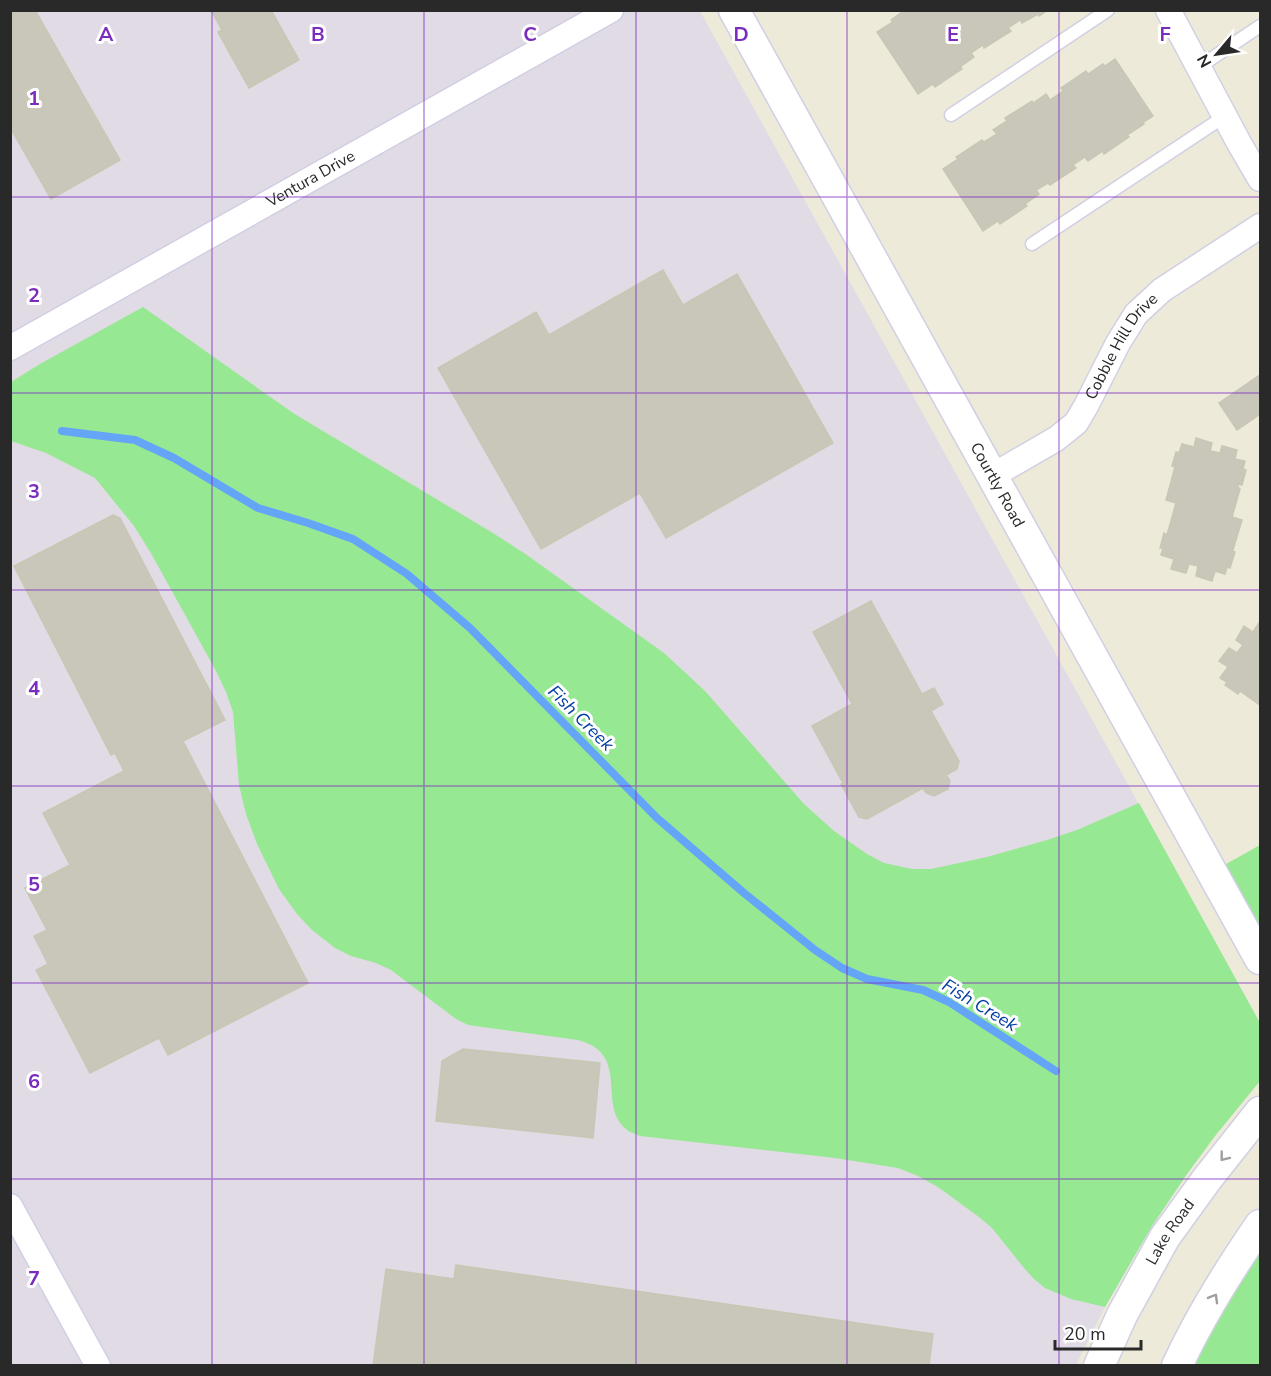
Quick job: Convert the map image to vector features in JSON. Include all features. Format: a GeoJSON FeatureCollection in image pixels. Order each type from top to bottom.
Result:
{"type":"FeatureCollection","features":[{"type":"Feature","properties":{"kind":"street","name":"Ventura Drive"},"geometry":{"type":"LineString","coordinates":[[10,348],[610,10]]}},
{"type":"Feature","properties":{"kind":"street","name":"Courtly Road"},"geometry":{"type":"LineString","coordinates":[[734,10],[1260,959]]}},
{"type":"Feature","properties":{"kind":"street"},"geometry":{"type":"LineString","coordinates":[[1168,10],[1260,179]]}},
{"type":"Feature","properties":{"kind":"street","name":"Cobble Hill Drive"},"geometry":{"type":"LineString","coordinates":[[992,476],[1056,439],[1076,423],[1118,343],[1136,314],[1153,298],[1260,226]]}},
{"type":"Feature","properties":{"kind":"street","name":"Lake Road"},"geometry":{"type":"LineString","coordinates":[[1099,1365],[1122,1315],[1165,1237],[1260,1112]]}},
{"type":"Feature","properties":{"kind":"street"},"geometry":{"type":"LineString","coordinates":[[10,1206],[98,1365]]}},
{"type":"Feature","properties":{"kind":"street"},"geometry":{"type":"LineString","coordinates":[[1178,1365],[1228,1273],[1260,1226]]}},
{"type":"Feature","properties":{"kind":"lane"},"geometry":{"type":"LineString","coordinates":[[951,115],[1108,10]]}},
{"type":"Feature","properties":{"kind":"lane"},"geometry":{"type":"LineString","coordinates":[[1199,67],[1260,26]]}},
{"type":"Feature","properties":{"kind":"lane"},"geometry":{"type":"LineString","coordinates":[[1032,244],[1225,116]]}},
{"type":"Feature","properties":{"kind":"shaded area"},"geometry":{"type":"Polygon","coordinates":[[[10,11],[700,11],[1260,1023],[1260,1081],[1215,1136],[1152,1226],[1105,1307],[1076,1365],[11,1365],[10,11]]]}},
{"type":"Feature","properties":{"kind":"green space"},"geometry":{"type":"Polygon","coordinates":[[[143,307],[293,413],[524,553],[664,653],[705,691],[804,804],[834,831],[884,863],[912,869],[931,869],[987,857],[1077,830],[1139,803],[1260,1023],[1260,1081],[1187,1174],[1152,1226],[1105,1307],[1071,1299],[1045,1288],[1024,1268],[992,1228],[979,1217],[938,1187],[898,1168],[835,1158],[640,1136],[631,1132],[619,1121],[612,1100],[608,1066],[604,1056],[594,1047],[578,1040],[468,1025],[456,1019],[391,970],[335,948],[312,930],[279,889],[257,844],[239,785],[233,712],[226,692],[152,555],[134,526],[95,478],[46,453],[11,441],[11,382],[143,307]]]}},
{"type":"Feature","properties":{"kind":"green space"},"geometry":{"type":"Polygon","coordinates":[[[1260,845],[1260,959],[1212,872],[1260,845]]]}},
{"type":"Feature","properties":{"kind":"green space"},"geometry":{"type":"Polygon","coordinates":[[[1260,1225],[1260,1365],[1177,1366],[1260,1225]]]}},
{"type":"Feature","properties":{"kind":"building"},"geometry":{"type":"Polygon","coordinates":[[[10,10],[35,10],[120,160],[51,199],[10,127],[10,10]]]}},
{"type":"Feature","properties":{"kind":"building"},"geometry":{"type":"Polygon","coordinates":[[[211,10],[271,10],[299,60],[249,88],[218,32],[222,30],[211,10]]]}},
{"type":"Feature","properties":{"kind":"building"},"geometry":{"type":"Polygon","coordinates":[[[905,10],[1048,10],[1022,23],[1020,20],[1008,28],[1011,31],[984,48],[983,45],[971,53],[974,57],[960,67],[962,69],[935,87],[933,84],[918,94],[877,32],[893,22],[891,20],[905,10]]]}},
{"type":"Feature","properties":{"kind":"building"},"geometry":{"type":"Polygon","coordinates":[[[1115,59],[1153,116],[1127,135],[1129,137],[1104,154],[1103,151],[1088,161],[1085,157],[1073,165],[1076,168],[1050,185],[1048,183],[1036,190],[1039,194],[1025,204],[1027,206],[1000,224],[998,221],[983,231],[943,169],[958,159],[956,157],[982,140],[984,142],[997,134],[993,130],[1007,121],[1005,118],[1046,94],[1050,100],[1063,91],[1061,88],[1086,71],[1088,74],[1115,59]]]}},
{"type":"Feature","properties":{"kind":"building"},"geometry":{"type":"Polygon","coordinates":[[[663,270],[683,305],[737,274],[833,443],[666,538],[640,493],[541,549],[438,368],[536,312],[549,335],[663,270]]]}},
{"type":"Feature","properties":{"kind":"building"},"geometry":{"type":"Polygon","coordinates":[[[1260,375],[1260,414],[1237,430],[1219,403],[1260,375]]]}},
{"type":"Feature","properties":{"kind":"building"},"geometry":{"type":"Polygon","coordinates":[[[1196,438],[1212,443],[1210,451],[1220,453],[1222,446],[1237,450],[1235,459],[1245,461],[1243,469],[1246,470],[1242,485],[1238,484],[1240,489],[1232,517],[1242,520],[1233,550],[1231,549],[1235,552],[1230,568],[1227,567],[1225,574],[1215,571],[1212,581],[1196,576],[1198,566],[1189,564],[1186,573],[1171,569],[1174,559],[1161,555],[1163,548],[1160,548],[1164,533],[1167,535],[1176,503],[1166,500],[1175,467],[1172,466],[1176,452],[1179,453],[1182,444],[1194,447],[1196,438]]]}},
{"type":"Feature","properties":{"kind":"building"},"geometry":{"type":"Polygon","coordinates":[[[113,515],[120,518],[225,720],[183,741],[308,983],[168,1055],[159,1038],[90,1073],[36,970],[48,964],[34,936],[47,930],[25,888],[70,865],[43,813],[124,771],[115,753],[111,755],[14,566],[113,515]]]}},
{"type":"Feature","properties":{"kind":"building"},"geometry":{"type":"Polygon","coordinates":[[[871,601],[922,694],[934,688],[943,704],[931,711],[959,761],[957,769],[946,775],[950,781],[948,789],[934,796],[926,793],[923,788],[867,819],[859,817],[812,726],[852,704],[813,632],[871,601]]]}},
{"type":"Feature","properties":{"kind":"building"},"geometry":{"type":"Polygon","coordinates":[[[1259,623],[1260,705],[1240,691],[1238,694],[1225,685],[1227,682],[1220,678],[1228,667],[1219,661],[1229,648],[1237,653],[1243,645],[1236,640],[1244,626],[1253,632],[1259,623]]]}},
{"type":"Feature","properties":{"kind":"building"},"geometry":{"type":"Polygon","coordinates":[[[463,1049],[600,1063],[593,1138],[436,1121],[442,1061],[463,1049]]]}},
{"type":"Feature","properties":{"kind":"building"},"geometry":{"type":"Polygon","coordinates":[[[456,1265],[933,1334],[929,1366],[373,1366],[386,1269],[454,1279],[456,1265]]]}},
{"type":"Feature","properties":{"kind":"waterway","name":"Fish Creek"},"geometry":{"type":"LineString","coordinates":[[62,431],[135,440],[174,458],[258,508],[353,539],[407,574],[470,628],[657,818],[815,950],[842,968],[867,979],[923,990],[949,1002],[1056,1071]]}}]}
